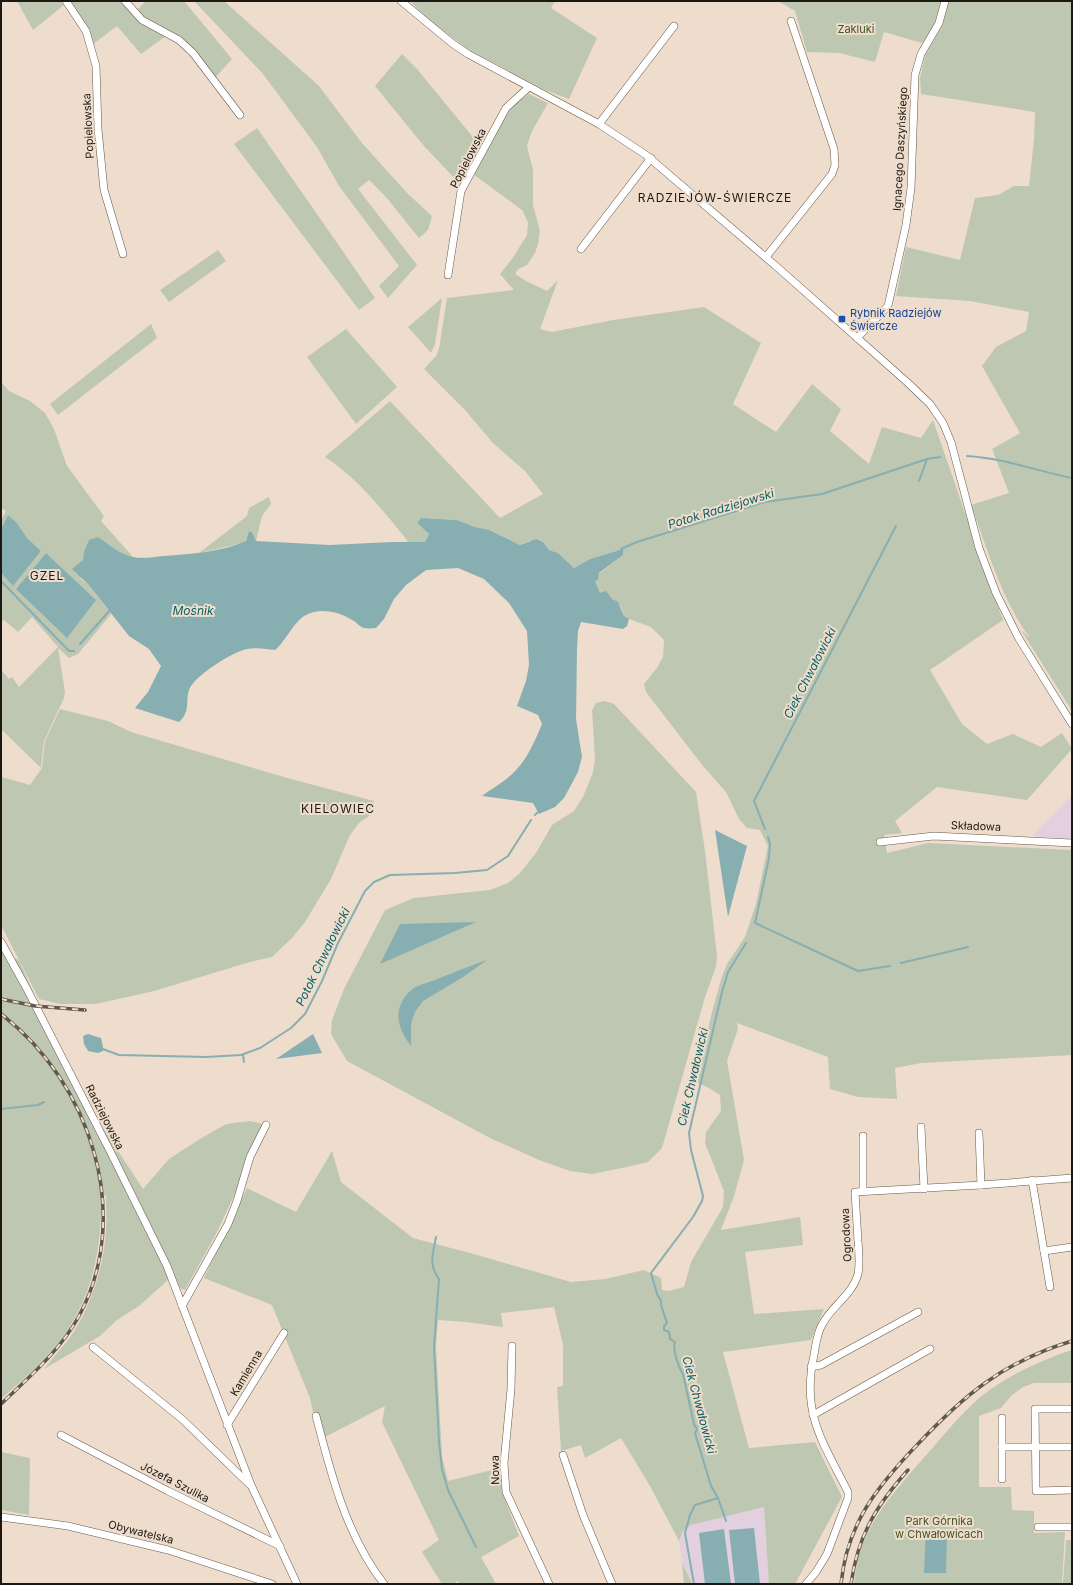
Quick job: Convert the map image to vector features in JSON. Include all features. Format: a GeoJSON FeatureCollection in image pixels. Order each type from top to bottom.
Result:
{"type":"FeatureCollection","features":[{"type":"Feature","properties":{"kind":"street","name":"Popielowska"},"geometry":{"type":"LineString","coordinates":[[66,1],[86,31],[96,66],[98,130],[104,190],[124,254]]}},
{"type":"Feature","properties":{"kind":"street"},"geometry":{"type":"LineString","coordinates":[[126,1],[142,20],[179,40],[193,53],[240,115]]}},
{"type":"Feature","properties":{"kind":"street"},"geometry":{"type":"LineString","coordinates":[[401,1],[457,47],[599,124],[651,158],[766,257],[920,394],[933,408],[943,423],[952,445],[977,540],[991,580],[1018,637],[1072,724]]}},
{"type":"Feature","properties":{"kind":"street","name":"Ignacego Daszyńskiego"},"geometry":{"type":"LineString","coordinates":[[857,338],[888,306],[906,225],[911,188],[915,75],[921,54],[939,23],[945,1]]}},
{"type":"Feature","properties":{"kind":"street"},"geometry":{"type":"LineString","coordinates":[[766,257],[832,174],[834,164],[834,149],[791,21]]}},
{"type":"Feature","properties":{"kind":"street"},"geometry":{"type":"LineString","coordinates":[[599,124],[674,26]]}},
{"type":"Feature","properties":{"kind":"street","name":"Popielowska"},"geometry":{"type":"LineString","coordinates":[[448,275],[461,192],[506,108],[529,87]]}},
{"type":"Feature","properties":{"kind":"street"},"geometry":{"type":"LineString","coordinates":[[581,249],[651,158]]}},
{"type":"Feature","properties":{"kind":"street","name":"Składowa"},"geometry":{"type":"LineString","coordinates":[[880,842],[910,837],[934,836],[1072,843]]}},
{"type":"Feature","properties":{"kind":"street","name":"Radziejowska"},"geometry":{"type":"LineString","coordinates":[[1,942],[27,989],[167,1266],[227,1425]]}},
{"type":"Feature","properties":{"kind":"street"},"geometry":{"type":"LineString","coordinates":[[182,1306],[228,1224],[237,1201],[250,1157],[266,1125]]}},
{"type":"Feature","properties":{"kind":"street"},"geometry":{"type":"LineString","coordinates":[[921,1127],[924,1188]]}},
{"type":"Feature","properties":{"kind":"street"},"geometry":{"type":"LineString","coordinates":[[979,1133],[981,1186]]}},
{"type":"Feature","properties":{"kind":"street"},"geometry":{"type":"LineString","coordinates":[[863,1136],[863,1192],[981,1186],[1032,1180],[1072,1178]]}},
{"type":"Feature","properties":{"kind":"street"},"geometry":{"type":"LineString","coordinates":[[1032,1180],[1050,1287]]}},
{"type":"Feature","properties":{"kind":"street","name":"Ogrodowa"},"geometry":{"type":"LineString","coordinates":[[806,1584],[816,1572],[827,1554],[848,1498],[848,1492],[826,1452],[813,1415],[809,1395],[811,1367],[818,1336],[823,1323],[828,1315],[851,1289],[857,1277],[859,1259],[855,1192],[863,1192]]}},
{"type":"Feature","properties":{"kind":"street"},"geometry":{"type":"LineString","coordinates":[[1044,1251],[1072,1247]]}},
{"type":"Feature","properties":{"kind":"street"},"geometry":{"type":"LineString","coordinates":[[811,1367],[821,1365],[918,1312]]}},
{"type":"Feature","properties":{"kind":"street","name":"Kamienna"},"geometry":{"type":"LineString","coordinates":[[227,1425],[284,1333]]}},
{"type":"Feature","properties":{"kind":"street","name":"Nowa"},"geometry":{"type":"LineString","coordinates":[[512,1346],[511,1389],[504,1463],[506,1492],[548,1584]]}},
{"type":"Feature","properties":{"kind":"street"},"geometry":{"type":"LineString","coordinates":[[93,1347],[182,1419],[251,1485]]}},
{"type":"Feature","properties":{"kind":"street"},"geometry":{"type":"LineString","coordinates":[[813,1415],[930,1349]]}},
{"type":"Feature","properties":{"kind":"street"},"geometry":{"type":"LineString","coordinates":[[1072,1408],[1035,1409],[1036,1492],[1072,1490]]}},
{"type":"Feature","properties":{"kind":"street"},"geometry":{"type":"LineString","coordinates":[[316,1416],[330,1472],[348,1523],[375,1572],[384,1584]]}},
{"type":"Feature","properties":{"kind":"street"},"geometry":{"type":"LineString","coordinates":[[1002,1418],[1002,1479]]}},
{"type":"Feature","properties":{"kind":"street"},"geometry":{"type":"LineString","coordinates":[[227,1425],[251,1485],[297,1584]]}},
{"type":"Feature","properties":{"kind":"street","name":"Józefa Szulika"},"geometry":{"type":"LineString","coordinates":[[61,1435],[168,1491],[280,1546]]}},
{"type":"Feature","properties":{"kind":"street"},"geometry":{"type":"LineString","coordinates":[[1002,1447],[1072,1447]]}},
{"type":"Feature","properties":{"kind":"street"},"geometry":{"type":"LineString","coordinates":[[563,1455],[583,1515],[612,1584]]}},
{"type":"Feature","properties":{"kind":"street","name":"Obywatelska"},"geometry":{"type":"LineString","coordinates":[[1,1517],[68,1526],[168,1550],[272,1584]]}},
{"type":"Feature","properties":{"kind":"street"},"geometry":{"type":"LineString","coordinates":[[1038,1527],[1072,1527]]}},
{"type":"Feature","properties":{"kind":"shaded area"},"geometry":{"type":"Polygon","coordinates":[[[1072,795],[1072,839],[1032,836],[1048,820],[1072,795]]]}},
{"type":"Feature","properties":{"kind":"shaded area"},"geometry":{"type":"Polygon","coordinates":[[[764,1507],[769,1584],[692,1584],[682,1563],[679,1541],[683,1531],[691,1525],[764,1507]]]}},
{"type":"Feature","properties":{"kind":"green space"},"geometry":{"type":"Polygon","coordinates":[[[17,1],[60,1],[64,5],[33,30],[17,1]]]}},
{"type":"Feature","properties":{"kind":"green space"},"geometry":{"type":"Polygon","coordinates":[[[69,1],[123,1],[166,36],[141,54],[117,26],[92,45],[91,33],[69,1]]]}},
{"type":"Feature","properties":{"kind":"green space"},"geometry":{"type":"Polygon","coordinates":[[[146,1],[184,1],[232,59],[215,78],[188,44],[149,21],[137,10],[146,1]]]}},
{"type":"Feature","properties":{"kind":"green space"},"geometry":{"type":"Polygon","coordinates":[[[194,1],[224,1],[319,86],[362,143],[407,193],[432,216],[428,230],[419,238],[386,197],[369,180],[358,189],[417,265],[388,298],[379,286],[399,266],[339,186],[317,147],[263,74],[194,1]]]}},
{"type":"Feature","properties":{"kind":"green space"},"geometry":{"type":"Polygon","coordinates":[[[410,1],[555,1],[551,8],[597,38],[569,99],[545,90],[466,48],[428,19],[410,1]]]}},
{"type":"Feature","properties":{"kind":"green space","name":"Zakluki"},"geometry":{"type":"Polygon","coordinates":[[[778,1],[1072,1],[1072,711],[1021,630],[1030,638],[1003,591],[989,557],[971,505],[1009,493],[992,449],[1020,433],[982,366],[996,347],[1026,331],[1029,312],[970,301],[896,296],[906,247],[960,260],[975,198],[998,195],[1014,186],[1029,186],[1035,112],[921,94],[920,78],[925,56],[943,24],[922,43],[884,32],[875,62],[839,53],[807,52],[795,11],[778,1]]]}},
{"type":"Feature","properties":{"kind":"green space"},"geometry":{"type":"Polygon","coordinates":[[[402,54],[417,69],[481,147],[461,185],[424,146],[375,86],[402,54]]]}},
{"type":"Feature","properties":{"kind":"green space"},"geometry":{"type":"Polygon","coordinates":[[[529,94],[548,103],[532,131],[527,146],[533,170],[533,205],[540,231],[535,253],[527,265],[518,269],[515,274],[547,291],[558,280],[540,329],[552,332],[613,320],[704,307],[761,343],[733,404],[776,432],[812,384],[841,409],[830,431],[869,464],[882,427],[921,438],[933,420],[1003,620],[930,670],[962,724],[987,744],[1013,734],[1041,747],[1062,733],[1072,749],[1027,800],[937,787],[895,821],[902,833],[884,835],[887,853],[928,843],[1072,850],[1072,1055],[921,1063],[895,1068],[897,1099],[858,1097],[830,1089],[828,1057],[737,1023],[738,1029],[727,1061],[744,1160],[734,1196],[721,1230],[800,1217],[803,1245],[745,1252],[754,1314],[824,1309],[811,1340],[723,1352],[749,1448],[815,1442],[842,1497],[795,1584],[769,1584],[764,1507],[691,1525],[683,1531],[679,1541],[650,1486],[621,1438],[585,1458],[581,1445],[561,1451],[557,1387],[563,1386],[563,1345],[554,1307],[501,1313],[503,1327],[438,1320],[436,1346],[442,1457],[448,1481],[500,1468],[502,1492],[519,1536],[481,1557],[496,1584],[460,1584],[458,1581],[453,1584],[442,1584],[422,1552],[439,1540],[382,1422],[385,1406],[323,1438],[314,1416],[310,1398],[272,1305],[204,1278],[247,1188],[296,1212],[332,1151],[341,1182],[413,1238],[571,1282],[605,1279],[644,1270],[661,1278],[662,1290],[669,1291],[684,1287],[691,1262],[723,1207],[724,1191],[705,1143],[706,1132],[721,1111],[720,1095],[696,1082],[722,976],[727,964],[745,937],[756,904],[768,846],[760,830],[747,828],[739,819],[726,792],[703,766],[646,692],[644,684],[657,668],[663,657],[664,640],[651,627],[624,616],[621,607],[609,596],[600,593],[595,581],[598,580],[599,574],[623,555],[623,549],[590,559],[574,568],[558,553],[549,550],[543,542],[529,541],[520,545],[491,530],[475,527],[457,520],[421,518],[417,523],[429,534],[425,542],[408,543],[389,518],[359,485],[337,465],[325,457],[390,401],[500,518],[543,494],[525,471],[493,443],[464,409],[424,369],[436,356],[439,349],[447,298],[514,290],[500,274],[512,259],[527,235],[528,222],[522,210],[473,174],[505,116],[513,105],[529,94]]]}},
{"type":"Feature","properties":{"kind":"green space"},"geometry":{"type":"Polygon","coordinates":[[[257,128],[375,298],[359,310],[234,144],[257,128]]]}},
{"type":"Feature","properties":{"kind":"green space"},"geometry":{"type":"Polygon","coordinates":[[[218,250],[226,261],[169,302],[160,290],[218,250]]]}},
{"type":"Feature","properties":{"kind":"green space"},"geometry":{"type":"Polygon","coordinates":[[[442,298],[435,344],[431,353],[408,327],[442,298]]]}},
{"type":"Feature","properties":{"kind":"green space"},"geometry":{"type":"Polygon","coordinates":[[[151,324],[157,338],[58,415],[50,404],[151,324]]]}},
{"type":"Feature","properties":{"kind":"green space"},"geometry":{"type":"Polygon","coordinates":[[[346,329],[397,387],[356,424],[307,357],[346,329]]]}},
{"type":"Feature","properties":{"kind":"green space"},"geometry":{"type":"Polygon","coordinates":[[[1,382],[9,391],[30,401],[45,413],[54,429],[67,466],[104,516],[101,521],[133,557],[84,552],[81,579],[88,584],[111,614],[78,654],[69,658],[58,648],[65,692],[64,698],[44,741],[41,768],[1,729],[1,670],[9,679],[12,677],[19,687],[58,647],[32,617],[18,632],[4,620],[1,622],[1,573],[13,586],[41,551],[27,538],[17,523],[8,515],[1,529],[1,520],[6,511],[1,508],[1,382]],[[46,553],[16,589],[96,600],[46,553]]]}},
{"type":"Feature","properties":{"kind":"green space"},"geometry":{"type":"Polygon","coordinates":[[[269,497],[271,504],[262,516],[256,541],[252,532],[249,531],[246,541],[199,553],[247,516],[249,508],[269,497]]]}},
{"type":"Feature","properties":{"kind":"green space"},"geometry":{"type":"Polygon","coordinates":[[[605,701],[614,704],[696,792],[705,851],[717,956],[716,967],[705,997],[662,1148],[648,1162],[592,1174],[570,1171],[539,1160],[490,1138],[347,1061],[331,1034],[332,1020],[344,989],[385,910],[414,898],[490,890],[508,883],[519,874],[536,853],[552,825],[574,811],[583,797],[593,772],[595,760],[592,710],[596,703],[605,701]]]}},
{"type":"Feature","properties":{"kind":"green space"},"geometry":{"type":"Polygon","coordinates":[[[60,709],[108,721],[131,732],[291,779],[374,801],[369,816],[359,823],[350,835],[331,879],[305,922],[292,938],[272,957],[250,962],[154,991],[96,1004],[60,1004],[39,999],[1,925],[1,778],[2,777],[30,785],[42,768],[45,741],[60,709]]]}},
{"type":"Feature","properties":{"kind":"green space"},"geometry":{"type":"Polygon","coordinates":[[[1,950],[4,954],[19,960],[41,1010],[101,1125],[143,1189],[169,1159],[226,1124],[250,1121],[263,1124],[257,1134],[241,1174],[238,1187],[217,1232],[185,1290],[180,1288],[174,1276],[139,1306],[117,1320],[100,1336],[44,1369],[73,1333],[86,1309],[96,1283],[103,1257],[106,1226],[106,1196],[101,1195],[100,1234],[97,1253],[88,1289],[80,1307],[60,1341],[32,1372],[1,1399],[1,950]]]}},
{"type":"Feature","properties":{"kind":"green space","name":"Park Górnika w Chwałowicach"},"geometry":{"type":"Polygon","coordinates":[[[1072,1350],[1072,1383],[1034,1383],[1023,1387],[1012,1395],[1001,1408],[979,1416],[979,1487],[1011,1487],[1012,1510],[1034,1511],[1034,1533],[1065,1532],[1062,1584],[854,1584],[857,1563],[862,1546],[875,1519],[901,1484],[948,1430],[976,1401],[996,1385],[1021,1371],[1072,1350]]]}},
{"type":"Feature","properties":{"kind":"green space"},"geometry":{"type":"Polygon","coordinates":[[[1,1452],[30,1458],[29,1515],[1,1510],[1,1452]]]}},
{"type":"Feature","properties":{"kind":"green space"},"geometry":{"type":"Polygon","coordinates":[[[1066,1540],[1072,1540],[1072,1584],[1063,1583],[1066,1540]]]}},
{"type":"Feature","properties":{"kind":"green space"},"geometry":{"type":"Polygon","coordinates":[[[682,1563],[692,1584],[684,1584],[682,1563]]]}},
{"type":"Feature","properties":{"kind":"water"},"geometry":{"type":"Polygon","coordinates":[[[8,515],[17,523],[27,538],[41,551],[13,586],[1,573],[1,529],[8,515]]]}},
{"type":"Feature","properties":{"kind":"water","name":"Mośnik"},"geometry":{"type":"Polygon","coordinates":[[[421,518],[457,520],[475,527],[490,530],[520,545],[536,539],[543,542],[549,550],[558,553],[574,568],[590,559],[623,549],[623,555],[599,573],[598,580],[595,581],[600,593],[606,591],[612,599],[618,602],[624,616],[629,619],[627,626],[623,629],[581,622],[578,631],[577,649],[576,719],[582,757],[578,772],[564,798],[555,807],[539,814],[533,803],[482,796],[507,779],[521,765],[533,745],[542,724],[538,715],[517,706],[526,681],[529,665],[527,631],[509,603],[484,579],[458,568],[426,570],[406,585],[394,599],[384,619],[376,628],[360,626],[349,618],[337,613],[318,611],[306,615],[294,626],[283,642],[275,650],[254,648],[240,651],[214,665],[198,678],[189,690],[185,714],[179,722],[135,708],[148,692],[161,666],[149,649],[129,636],[88,584],[72,569],[83,560],[84,552],[89,540],[98,537],[128,556],[141,558],[195,553],[226,548],[246,541],[249,531],[252,532],[256,541],[330,545],[425,542],[429,534],[417,523],[421,518]]]}},
{"type":"Feature","properties":{"kind":"water"},"geometry":{"type":"Polygon","coordinates":[[[46,553],[96,600],[67,638],[16,589],[46,553]]]}},
{"type":"Feature","properties":{"kind":"water"},"geometry":{"type":"Polygon","coordinates":[[[715,830],[747,846],[728,917],[715,830]]]}},
{"type":"Feature","properties":{"kind":"water"},"geometry":{"type":"Polygon","coordinates":[[[476,922],[380,964],[400,924],[476,922]]]}},
{"type":"Feature","properties":{"kind":"water"},"geometry":{"type":"Polygon","coordinates":[[[487,960],[463,977],[423,1001],[415,1012],[411,1024],[411,1046],[402,1032],[398,1018],[404,998],[410,991],[418,986],[487,960]]]}},
{"type":"Feature","properties":{"kind":"water"},"geometry":{"type":"Polygon","coordinates":[[[88,1034],[101,1038],[103,1051],[98,1053],[88,1051],[84,1044],[83,1036],[88,1034]]]}},
{"type":"Feature","properties":{"kind":"water"},"geometry":{"type":"Polygon","coordinates":[[[313,1034],[322,1053],[276,1059],[313,1034]]]}},
{"type":"Feature","properties":{"kind":"water"},"geometry":{"type":"Polygon","coordinates":[[[754,1528],[760,1584],[735,1584],[729,1530],[754,1528]]]}},
{"type":"Feature","properties":{"kind":"water"},"geometry":{"type":"Polygon","coordinates":[[[724,1529],[731,1584],[705,1584],[699,1533],[724,1529]]]}},
{"type":"Feature","properties":{"kind":"water"},"geometry":{"type":"Polygon","coordinates":[[[926,1530],[947,1530],[946,1573],[924,1573],[926,1530]]]}},
{"type":"Feature","properties":{"kind":"waterway","name":"Potok Radziejowski"},"geometry":{"type":"LineString","coordinates":[[967,456],[994,459],[1072,478]]}},
{"type":"Feature","properties":{"kind":"waterway","name":"Potok Radziejowski"},"geometry":{"type":"LineString","coordinates":[[621,549],[637,542],[765,502],[822,494],[927,459],[940,457]]}},
{"type":"Feature","properties":{"kind":"waterway","name":"Ciek Chwałowicki"},"geometry":{"type":"LineString","coordinates":[[919,481],[927,459]]}},
{"type":"Feature","properties":{"kind":"waterway","name":"Ciek Chwałowicki"},"geometry":{"type":"LineString","coordinates":[[765,829],[754,801],[896,526]]}},
{"type":"Feature","properties":{"kind":"waterway","name":"Potok Radziejowski"},"geometry":{"type":"LineString","coordinates":[[1,581],[69,651],[74,651]]}},
{"type":"Feature","properties":{"kind":"waterway","name":"Potok Radziejowski"},"geometry":{"type":"LineString","coordinates":[[80,644],[110,610]]}},
{"type":"Feature","properties":{"kind":"waterway","name":"Potok Chwałowicki"},"geometry":{"type":"LineString","coordinates":[[535,815],[540,810]]}},
{"type":"Feature","properties":{"kind":"waterway","name":"Potok Chwałowicki"},"geometry":{"type":"LineString","coordinates":[[100,1048],[119,1055],[206,1057],[241,1055],[260,1048],[291,1028],[305,1014],[322,981],[338,943],[365,891],[374,882],[390,875],[455,873],[487,870],[508,856],[531,820]]}},
{"type":"Feature","properties":{"kind":"waterway"},"geometry":{"type":"LineString","coordinates":[[768,837],[770,844],[769,858],[755,923],[858,971],[890,966]]}},
{"type":"Feature","properties":{"kind":"waterway","name":"Ciek Chwałowicki"},"geometry":{"type":"LineString","coordinates":[[726,1521],[718,1498],[711,1486],[695,1433],[697,1429],[694,1424],[683,1374],[675,1354],[675,1342],[670,1339],[669,1332],[664,1330],[664,1326],[667,1323],[651,1273],[693,1217],[702,1201],[703,1196],[691,1150],[689,1133],[722,992],[728,972],[746,943]]}},
{"type":"Feature","properties":{"kind":"waterway"},"geometry":{"type":"LineString","coordinates":[[901,963],[968,947]]}},
{"type":"Feature","properties":{"kind":"waterway"},"geometry":{"type":"LineString","coordinates":[[243,1055],[244,1062]]}},
{"type":"Feature","properties":{"kind":"waterway","name":"Potok Chwałowicki"},"geometry":{"type":"LineString","coordinates":[[1,1109],[38,1105],[44,1102]]}},
{"type":"Feature","properties":{"kind":"waterway"},"geometry":{"type":"LineString","coordinates":[[436,1237],[432,1264],[439,1279],[434,1347],[439,1442],[442,1469],[448,1490],[476,1547]]}},
{"type":"Feature","properties":{"kind":"waterway"},"geometry":{"type":"LineString","coordinates":[[694,1584],[685,1533],[690,1515],[695,1505],[718,1498]]}},
{"type":"Feature","properties":{"kind":"railway"},"geometry":{"type":"LineString","coordinates":[[1,999],[35,1006],[85,1010]]}},
{"type":"Feature","properties":{"kind":"railway"},"geometry":{"type":"LineString","coordinates":[[1,1014],[32,1042],[58,1076],[79,1113],[94,1152],[102,1194],[103,1235],[95,1277],[79,1316],[63,1341],[33,1374],[1,1404]]}},
{"type":"Feature","properties":{"kind":"railway"},"geometry":{"type":"LineString","coordinates":[[841,1584],[844,1563],[850,1543],[866,1508],[888,1477],[916,1446],[951,1411],[986,1382],[1025,1359],[1047,1349],[1072,1341]]}},
{"type":"Feature","properties":{"kind":"railway"},"geometry":{"type":"LineString","coordinates":[[851,1584],[858,1551],[870,1522],[887,1496],[908,1470]]}},
{"type":"Feature","properties":{"kind":"place","name":"Rybnik Radziejów Świercze"},"geometry":{"type":"Point","coordinates":[842,319]}},
{"type":"Feature","properties":{"kind":"district","name":"RADZIEJÓW-ŚWIERCZE"},"geometry":{"type":"Point","coordinates":[715,198]}},
{"type":"Feature","properties":{"kind":"district","name":"GZEL"},"geometry":{"type":"Point","coordinates":[47,576]}},
{"type":"Feature","properties":{"kind":"district","name":"KIELOWIEC"},"geometry":{"type":"Point","coordinates":[338,809]}}]}
